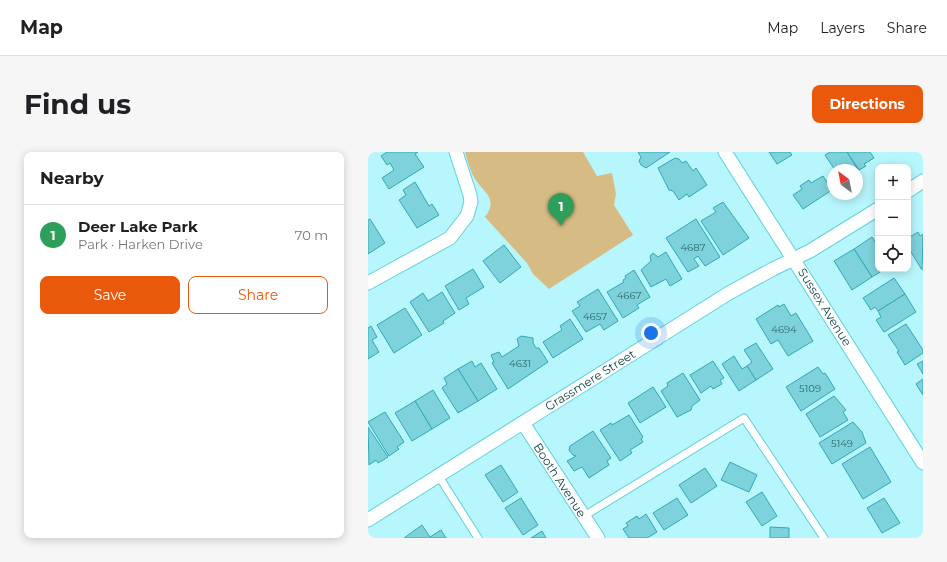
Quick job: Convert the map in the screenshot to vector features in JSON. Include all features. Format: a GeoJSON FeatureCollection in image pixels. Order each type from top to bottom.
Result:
{"type":"FeatureCollection","features":[{"type":"Feature","properties":{"kind":"street"},"geometry":{"type":"LineString","coordinates":[[368,283],[442,244],[450,238],[463,222],[470,209],[471,202],[468,187],[456,152]]}},
{"type":"Feature","properties":{"kind":"street","name":"Sussex Avenue"},"geometry":{"type":"LineString","coordinates":[[725,152],[794,258],[923,463]]}},
{"type":"Feature","properties":{"kind":"street"},"geometry":{"type":"LineString","coordinates":[[911,189],[923,181]]}},
{"type":"Feature","properties":{"kind":"street","name":"Grassmere Street"},"geometry":{"type":"LineString","coordinates":[[368,520],[729,293],[810,251],[875,211]]}},
{"type":"Feature","properties":{"kind":"street","name":"Booth Avenue"},"geometry":{"type":"LineString","coordinates":[[522,423],[598,538]]}},
{"type":"Feature","properties":{"kind":"lane"},"geometry":{"type":"LineString","coordinates":[[584,516],[744,418],[824,538]]}},
{"type":"Feature","properties":{"kind":"lane"},"geometry":{"type":"LineString","coordinates":[[438,475],[478,538]]}},
{"type":"Feature","properties":{"kind":"shaded area"},"geometry":{"type":"Polygon","coordinates":[[[465,152],[583,152],[597,176],[612,173],[616,194],[614,205],[633,235],[549,289],[533,274],[527,263],[485,217],[489,210],[490,200],[473,176],[465,152]]]}},
{"type":"Feature","properties":{"kind":"building"},"geometry":{"type":"Polygon","coordinates":[[[387,152],[418,152],[415,154],[424,167],[389,189],[382,178],[394,170],[390,163],[387,165],[381,156],[387,152]]]}},
{"type":"Feature","properties":{"kind":"building"},"geometry":{"type":"Polygon","coordinates":[[[638,152],[670,152],[646,168],[641,165],[639,161],[641,157],[638,152]]]}},
{"type":"Feature","properties":{"kind":"building"},"geometry":{"type":"Polygon","coordinates":[[[769,152],[790,152],[792,155],[777,164],[769,152]]]}},
{"type":"Feature","properties":{"kind":"building"},"geometry":{"type":"Polygon","coordinates":[[[830,152],[847,152],[855,164],[831,164],[825,155],[830,152]]]}},
{"type":"Feature","properties":{"kind":"building"},"geometry":{"type":"Polygon","coordinates":[[[847,152],[870,152],[874,158],[864,164],[866,166],[863,168],[863,164],[855,164],[847,152]]]}},
{"type":"Feature","properties":{"kind":"building"},"geometry":{"type":"Polygon","coordinates":[[[675,158],[679,159],[682,163],[686,161],[693,171],[696,168],[707,185],[689,197],[687,194],[679,200],[673,191],[669,190],[658,168],[675,158]]]}},
{"type":"Feature","properties":{"kind":"building"},"geometry":{"type":"Polygon","coordinates":[[[823,176],[827,182],[827,193],[803,209],[793,195],[802,189],[800,186],[809,180],[811,183],[823,176]]]}},
{"type":"Feature","properties":{"kind":"building"},"geometry":{"type":"Polygon","coordinates":[[[415,182],[429,206],[432,204],[439,215],[417,228],[399,200],[406,195],[403,190],[415,182]]]}},
{"type":"Feature","properties":{"kind":"building"},"geometry":{"type":"Polygon","coordinates":[[[723,202],[749,238],[723,255],[701,221],[716,212],[713,208],[723,202]]]}},
{"type":"Feature","properties":{"kind":"building"},"geometry":{"type":"Polygon","coordinates":[[[370,219],[385,243],[368,254],[368,220],[370,219]]]}},
{"type":"Feature","properties":{"kind":"building"},"geometry":{"type":"Polygon","coordinates":[[[696,219],[720,257],[705,266],[698,256],[694,259],[699,266],[688,272],[666,238],[696,219]]]}},
{"type":"Feature","properties":{"kind":"building"},"geometry":{"type":"Polygon","coordinates":[[[918,232],[920,236],[923,234],[922,270],[911,252],[911,236],[918,232]]]}},
{"type":"Feature","properties":{"kind":"building"},"geometry":{"type":"Polygon","coordinates":[[[872,237],[875,242],[875,272],[880,272],[872,277],[854,249],[872,237]]]}},
{"type":"Feature","properties":{"kind":"building"},"geometry":{"type":"Polygon","coordinates":[[[504,245],[521,267],[500,283],[483,261],[504,245]]]}},
{"type":"Feature","properties":{"kind":"building"},"geometry":{"type":"Polygon","coordinates":[[[854,249],[872,277],[852,290],[834,261],[854,249]]]}},
{"type":"Feature","properties":{"kind":"building"},"geometry":{"type":"Polygon","coordinates":[[[666,252],[682,279],[670,286],[666,279],[651,287],[641,270],[651,261],[650,256],[653,253],[658,257],[666,252]]]}},
{"type":"Feature","properties":{"kind":"building"},"geometry":{"type":"Polygon","coordinates":[[[473,269],[484,287],[466,298],[469,304],[459,310],[445,286],[473,269]]]}},
{"type":"Feature","properties":{"kind":"building"},"geometry":{"type":"Polygon","coordinates":[[[634,270],[650,297],[637,305],[639,308],[623,318],[607,292],[624,282],[623,280],[626,278],[625,276],[634,270]]]}},
{"type":"Feature","properties":{"kind":"building"},"geometry":{"type":"Polygon","coordinates":[[[894,278],[905,294],[878,311],[875,307],[871,310],[863,298],[894,278]]]}},
{"type":"Feature","properties":{"kind":"building"},"geometry":{"type":"Polygon","coordinates":[[[598,289],[618,321],[604,330],[600,324],[586,332],[572,311],[580,306],[577,302],[598,289]]]}},
{"type":"Feature","properties":{"kind":"building"},"geometry":{"type":"Polygon","coordinates":[[[442,292],[455,313],[443,321],[444,323],[429,332],[410,302],[423,293],[428,301],[442,292]]]}},
{"type":"Feature","properties":{"kind":"building"},"geometry":{"type":"Polygon","coordinates":[[[905,294],[916,312],[884,332],[876,320],[881,317],[878,311],[905,294]]]}},
{"type":"Feature","properties":{"kind":"building"},"geometry":{"type":"Polygon","coordinates":[[[784,304],[791,316],[796,313],[813,341],[788,356],[778,340],[771,344],[756,319],[778,305],[779,307],[784,304]]]}},
{"type":"Feature","properties":{"kind":"building"},"geometry":{"type":"Polygon","coordinates":[[[405,308],[422,335],[394,353],[377,325],[405,308]]]}},
{"type":"Feature","properties":{"kind":"building"},"geometry":{"type":"Polygon","coordinates":[[[570,319],[583,339],[553,358],[543,342],[562,330],[560,326],[570,319]]]}},
{"type":"Feature","properties":{"kind":"building"},"geometry":{"type":"Polygon","coordinates":[[[906,324],[923,350],[923,353],[905,365],[897,352],[899,351],[888,335],[906,324]]]}},
{"type":"Feature","properties":{"kind":"building"},"geometry":{"type":"Polygon","coordinates":[[[371,326],[377,337],[372,340],[379,352],[368,359],[368,328],[371,326]]]}},
{"type":"Feature","properties":{"kind":"building"},"geometry":{"type":"Polygon","coordinates":[[[521,336],[533,338],[533,343],[536,348],[539,348],[548,362],[508,389],[492,363],[494,362],[491,355],[499,352],[502,357],[519,346],[517,339],[521,336]]]}},
{"type":"Feature","properties":{"kind":"building"},"geometry":{"type":"Polygon","coordinates":[[[756,343],[773,369],[756,380],[747,366],[752,362],[744,350],[756,343]]]}},
{"type":"Feature","properties":{"kind":"building"},"geometry":{"type":"Polygon","coordinates":[[[734,356],[742,369],[747,366],[756,380],[739,391],[722,364],[734,356]]]}},
{"type":"Feature","properties":{"kind":"building"},"geometry":{"type":"Polygon","coordinates":[[[472,361],[475,367],[481,363],[497,389],[478,401],[458,369],[472,361]]]}},
{"type":"Feature","properties":{"kind":"building"},"geometry":{"type":"Polygon","coordinates":[[[713,361],[724,378],[720,380],[722,384],[713,389],[711,386],[701,393],[690,375],[713,361]]]}},
{"type":"Feature","properties":{"kind":"building"},"geometry":{"type":"Polygon","coordinates":[[[923,361],[923,374],[917,364],[923,361]]]}},
{"type":"Feature","properties":{"kind":"building"},"geometry":{"type":"Polygon","coordinates":[[[818,367],[823,374],[825,373],[835,389],[801,411],[786,387],[818,367]]]}},
{"type":"Feature","properties":{"kind":"building"},"geometry":{"type":"Polygon","coordinates":[[[458,369],[478,401],[458,413],[442,388],[447,384],[444,378],[458,369]]]}},
{"type":"Feature","properties":{"kind":"building"},"geometry":{"type":"Polygon","coordinates":[[[683,373],[700,400],[692,406],[691,410],[677,417],[661,391],[668,386],[667,383],[683,373]]]}},
{"type":"Feature","properties":{"kind":"building"},"geometry":{"type":"Polygon","coordinates":[[[923,379],[923,395],[916,384],[923,379]]]}},
{"type":"Feature","properties":{"kind":"building"},"geometry":{"type":"Polygon","coordinates":[[[653,387],[666,407],[640,423],[628,403],[653,387]]]}},
{"type":"Feature","properties":{"kind":"building"},"geometry":{"type":"Polygon","coordinates":[[[433,390],[450,418],[432,429],[415,401],[433,390]]]}},
{"type":"Feature","properties":{"kind":"building"},"geometry":{"type":"Polygon","coordinates":[[[834,396],[846,410],[843,412],[848,420],[820,437],[806,414],[834,396]]]}},
{"type":"Feature","properties":{"kind":"building"},"geometry":{"type":"Polygon","coordinates":[[[415,401],[432,429],[412,441],[395,413],[415,401]]]}},
{"type":"Feature","properties":{"kind":"building"},"geometry":{"type":"Polygon","coordinates":[[[385,412],[404,442],[397,447],[399,449],[389,456],[368,422],[385,412]]]}},
{"type":"Feature","properties":{"kind":"building"},"geometry":{"type":"Polygon","coordinates":[[[629,415],[643,437],[641,439],[643,442],[630,450],[632,453],[620,461],[600,430],[629,415]]]}},
{"type":"Feature","properties":{"kind":"building"},"geometry":{"type":"Polygon","coordinates":[[[853,422],[862,432],[866,443],[832,464],[819,443],[853,422]]]}},
{"type":"Feature","properties":{"kind":"building"},"geometry":{"type":"Polygon","coordinates":[[[368,427],[388,457],[378,463],[376,460],[369,465],[368,427]]]}},
{"type":"Feature","properties":{"kind":"building"},"geometry":{"type":"Polygon","coordinates":[[[593,431],[611,458],[607,461],[609,465],[589,478],[582,467],[574,471],[567,461],[576,456],[569,450],[570,446],[593,431]]]}},
{"type":"Feature","properties":{"kind":"building"},"geometry":{"type":"Polygon","coordinates":[[[870,447],[891,482],[863,499],[842,464],[870,447]]]}},
{"type":"Feature","properties":{"kind":"building"},"geometry":{"type":"Polygon","coordinates":[[[730,462],[757,475],[749,492],[721,480],[730,462]]]}},
{"type":"Feature","properties":{"kind":"building"},"geometry":{"type":"Polygon","coordinates":[[[501,465],[518,492],[503,502],[485,475],[501,465]]]}},
{"type":"Feature","properties":{"kind":"building"},"geometry":{"type":"Polygon","coordinates":[[[705,468],[717,486],[691,503],[679,485],[705,468]]]}},
{"type":"Feature","properties":{"kind":"building"},"geometry":{"type":"Polygon","coordinates":[[[762,492],[777,516],[762,526],[746,502],[762,492]]]}},
{"type":"Feature","properties":{"kind":"building"},"geometry":{"type":"Polygon","coordinates":[[[521,498],[538,525],[523,535],[505,508],[521,498]]]}},
{"type":"Feature","properties":{"kind":"building"},"geometry":{"type":"Polygon","coordinates":[[[677,498],[688,515],[664,530],[653,513],[677,498]]]}},
{"type":"Feature","properties":{"kind":"building"},"geometry":{"type":"Polygon","coordinates":[[[884,498],[900,523],[882,533],[867,508],[884,498]]]}},
{"type":"Feature","properties":{"kind":"building"},"geometry":{"type":"Polygon","coordinates":[[[646,514],[657,532],[647,538],[629,538],[623,529],[628,526],[626,523],[637,516],[639,519],[646,514]]]}},
{"type":"Feature","properties":{"kind":"building"},"geometry":{"type":"Polygon","coordinates":[[[422,525],[430,537],[441,530],[446,538],[404,538],[422,525]]]}},
{"type":"Feature","properties":{"kind":"building"},"geometry":{"type":"Polygon","coordinates":[[[770,527],[789,528],[789,538],[770,538],[770,527]]]}},
{"type":"Feature","properties":{"kind":"building"},"geometry":{"type":"Polygon","coordinates":[[[542,531],[546,538],[531,538],[542,531]]]}},
{"type":"Feature","properties":{"kind":"place","name":"Deer Lake Park"},"geometry":{"type":"Point","coordinates":[561,226]}}]}
